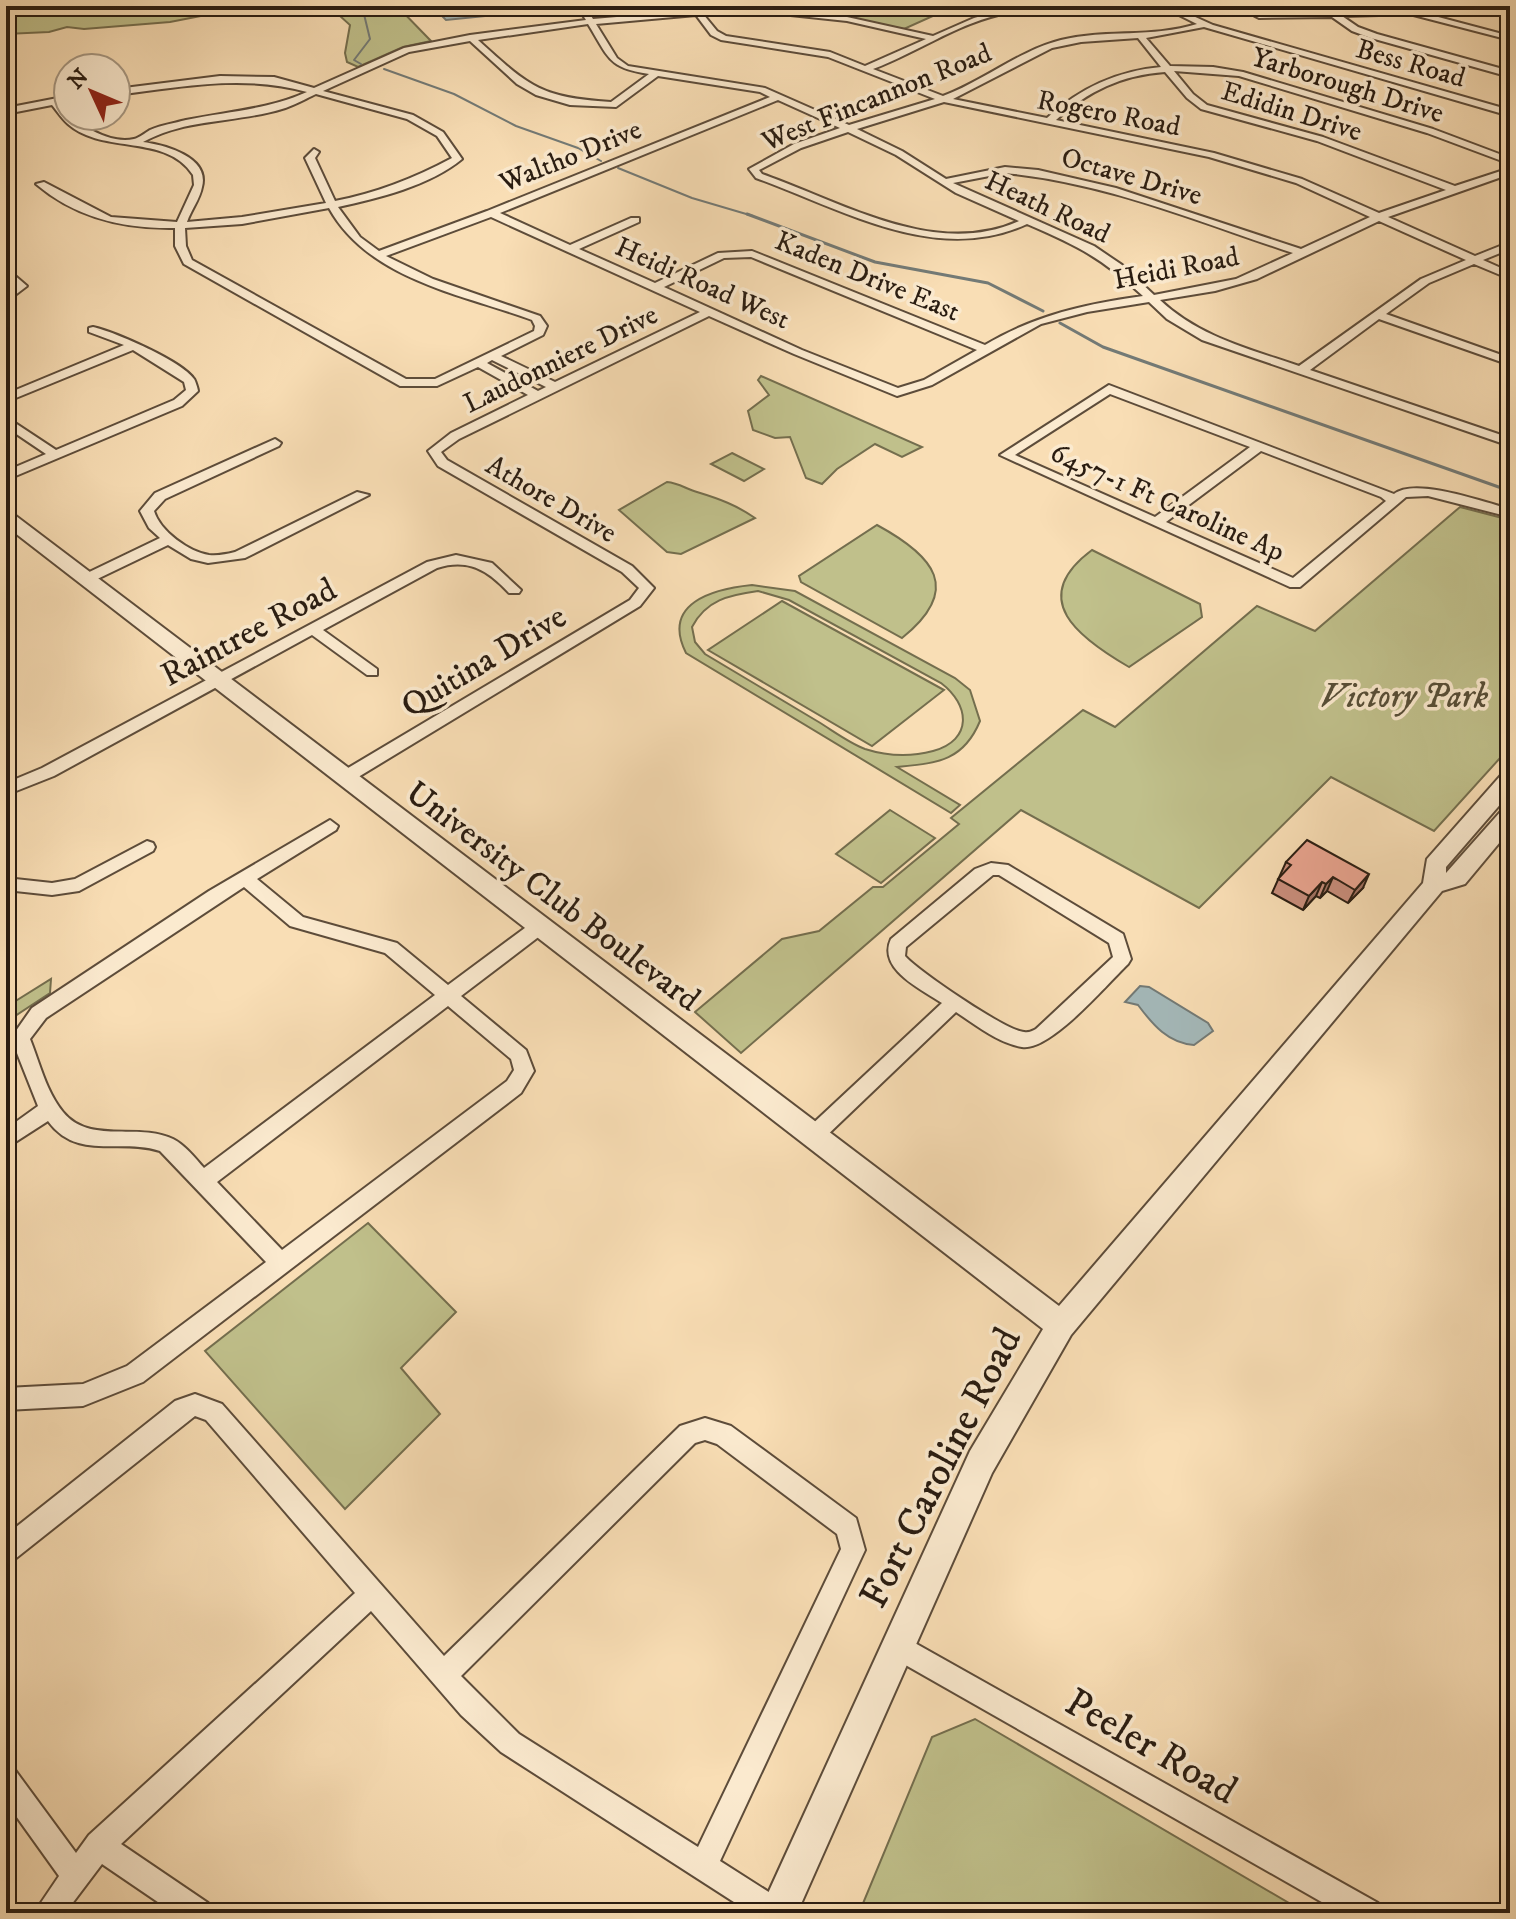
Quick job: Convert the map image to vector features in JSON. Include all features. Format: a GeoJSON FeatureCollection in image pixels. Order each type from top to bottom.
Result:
{"type":"FeatureCollection","features":[{"type":"Feature","properties":{"kind":"street","name":"Heath Road"},"geometry":{"type":"LineString","coordinates":[[581,6],[619,64],[655,74],[752,88],[778,97],[899,153],[945,182],[1103,256],[1183,326],[1206,338],[1510,442]]}},
{"type":"Feature","properties":{"kind":"street"},"geometry":{"type":"LineString","coordinates":[[867,68],[992,14],[1028,7],[1111,6]]}},
{"type":"Feature","properties":{"kind":"street","name":"Bess Road"},"geometry":{"type":"LineString","coordinates":[[1165,6],[1203,25],[1510,113]]}},
{"type":"Feature","properties":{"kind":"street"},"geometry":{"type":"LineString","coordinates":[[1259,16],[1335,15],[1401,10],[1412,6]]}},
{"type":"Feature","properties":{"kind":"street"},"geometry":{"type":"LineString","coordinates":[[136,142],[177,125],[272,110],[407,50],[470,37],[591,21],[744,8],[875,24],[937,39]]}},
{"type":"Feature","properties":{"kind":"street"},"geometry":{"type":"LineString","coordinates":[[1401,10],[1510,38]]}},
{"type":"Feature","properties":{"kind":"street","name":"Rogero Road"},"geometry":{"type":"LineString","coordinates":[[697,11],[714,33],[724,38],[822,53],[942,99],[1242,163],[1299,181],[1510,276]]}},
{"type":"Feature","properties":{"kind":"street"},"geometry":{"type":"LineString","coordinates":[[1335,15],[1355,29],[1374,36],[1510,74]]}},
{"type":"Feature","properties":{"kind":"street","name":"West Fincannon Road"},"geometry":{"type":"LineString","coordinates":[[1029,220],[982,238],[949,239],[920,235],[754,172],[758,166],[784,154],[942,99],[1053,45],[1176,33],[1203,25]]}},
{"type":"Feature","properties":{"kind":"street"},"geometry":{"type":"LineString","coordinates":[[470,37],[520,82],[539,93],[570,102],[605,107],[620,102],[655,74]]}},
{"type":"Feature","properties":{"kind":"street","name":"Edidin Drive"},"geometry":{"type":"LineString","coordinates":[[1141,37],[1194,100],[1212,111],[1320,139],[1456,190]]}},
{"type":"Feature","properties":{"kind":"street","name":"Yarborough Drive"},"geometry":{"type":"LineString","coordinates":[[1048,122],[1074,102],[1120,76],[1209,70],[1240,74],[1440,135],[1510,161]]}},
{"type":"Feature","properties":{"kind":"street"},"geometry":{"type":"LineString","coordinates":[[41,184],[104,218],[133,224],[246,221],[387,189],[447,166],[457,159],[440,134],[419,121],[274,80],[236,78],[132,90]]}},
{"type":"Feature","properties":{"kind":"street","name":"Waltho Drive"},"geometry":{"type":"LineString","coordinates":[[378,255],[491,213],[778,97]]}},
{"type":"Feature","properties":{"kind":"street"},"geometry":{"type":"LineString","coordinates":[[6,111],[52,101]]}},
{"type":"Feature","properties":{"kind":"street"},"geometry":{"type":"LineString","coordinates":[[95,132],[179,157],[198,173],[199,187],[177,236],[180,251],[188,262],[404,383],[437,382],[533,337],[541,326],[536,318],[432,281],[378,255],[341,222],[310,158],[314,152]]}},
{"type":"Feature","properties":{"kind":"street","name":"Octave Drive"},"geometry":{"type":"LineString","coordinates":[[945,182],[1005,170],[1038,173],[1113,190],[1303,253]]}},
{"type":"Feature","properties":{"kind":"street","name":"Heidi Road"},"geometry":{"type":"LineString","coordinates":[[897,392],[913,390],[983,348],[1029,325],[1057,315],[1238,282],[1278,267],[1339,233],[1510,171]]}},
{"type":"Feature","properties":{"kind":"street","name":"Heidi Road West"},"geometry":{"type":"LineString","coordinates":[[491,213],[897,392]]}},
{"type":"Feature","properties":{"kind":"street"},"geometry":{"type":"LineString","coordinates":[[570,249],[635,220]]}},
{"type":"Feature","properties":{"kind":"street"},"geometry":{"type":"LineString","coordinates":[[1300,371],[1425,281],[1510,245]]}},
{"type":"Feature","properties":{"kind":"street","name":"Kaden Drive East"},"geometry":{"type":"LineString","coordinates":[[656,287],[732,252],[752,254],[983,348]]}},
{"type":"Feature","properties":{"kind":"street"},"geometry":{"type":"LineString","coordinates":[[6,271],[21,283],[19,290],[6,299]]}},
{"type":"Feature","properties":{"kind":"street","name":"Laudonniere Drive"},"geometry":{"type":"LineString","coordinates":[[434,451],[455,436],[710,311]]}},
{"type":"Feature","properties":{"kind":"street"},"geometry":{"type":"LineString","coordinates":[[1377,315],[1510,362]]}},
{"type":"Feature","properties":{"kind":"street"},"geometry":{"type":"LineString","coordinates":[[6,476],[178,403],[192,391],[189,380],[117,336],[93,330]]}},
{"type":"Feature","properties":{"kind":"street"},"geometry":{"type":"LineString","coordinates":[[6,398],[132,346]]}},
{"type":"Feature","properties":{"kind":"street"},"geometry":{"type":"LineString","coordinates":[[493,356],[555,387]]}},
{"type":"Feature","properties":{"kind":"street"},"geometry":{"type":"LineString","coordinates":[[479,363],[538,396]]}},
{"type":"Feature","properties":{"kind":"street","name":"6457-1 Ft Caroline Ap"},"geometry":{"type":"LineString","coordinates":[[1259,446],[1109,389],[1006,455],[1295,584],[1393,501]]}},
{"type":"Feature","properties":{"kind":"street"},"geometry":{"type":"LineString","coordinates":[[6,421],[55,455]]}},
{"type":"Feature","properties":{"kind":"street"},"geometry":{"type":"LineString","coordinates":[[275,443],[160,496],[147,511],[148,518],[170,539],[198,557],[226,558],[240,555],[362,495]]}},
{"type":"Feature","properties":{"kind":"street"},"geometry":{"type":"LineString","coordinates":[[1157,522],[1259,446],[1386,494],[1393,501],[1403,493],[1428,492],[1510,513]]}},
{"type":"Feature","properties":{"kind":"street","name":"Athore Drive"},"geometry":{"type":"LineString","coordinates":[[434,451],[442,463],[627,569],[647,588]]}},
{"type":"Feature","properties":{"kind":"street","name":"University Club Boulevard"},"geometry":{"type":"LineString","coordinates":[[6,517],[1061,1325]]}},
{"type":"Feature","properties":{"kind":"street"},"geometry":{"type":"LineString","coordinates":[[86,579],[170,539]]}},
{"type":"Feature","properties":{"kind":"street","name":"Raintree Road"},"geometry":{"type":"LineString","coordinates":[[6,791],[48,772],[432,565],[466,558],[486,563],[500,573],[514,590]]}},
{"type":"Feature","properties":{"kind":"street","name":"Quitina Drive"},"geometry":{"type":"LineString","coordinates":[[344,778],[635,603],[647,588]]}},
{"type":"Feature","properties":{"kind":"street"},"geometry":{"type":"LineString","coordinates":[[313,629],[372,672]]}},
{"type":"Feature","properties":{"kind":"street","name":"Fort Caroline Road"},"geometry":{"type":"LineString","coordinates":[[1434,885],[1435,865],[1510,779]]}},
{"type":"Feature","properties":{"kind":"street"},"geometry":{"type":"LineString","coordinates":[[6,791],[6,805]]}},
{"type":"Feature","properties":{"kind":"street","name":"Fort Caroline Road"},"geometry":{"type":"LineString","coordinates":[[777,1913],[981,1462],[1061,1325],[1434,885],[1457,878],[1510,815]]}},
{"type":"Feature","properties":{"kind":"street"},"geometry":{"type":"LineString","coordinates":[[281,1263],[204,1180],[163,1142],[80,1137],[67,1129],[50,1109],[20,1038],[30,1020],[245,878],[330,826]]}},
{"type":"Feature","properties":{"kind":"street"},"geometry":{"type":"LineString","coordinates":[[6,884],[52,889],[79,885],[147,847]]}},
{"type":"Feature","properties":{"kind":"street"},"geometry":{"type":"LineString","coordinates":[[991,869],[1002,869],[1117,939],[1121,947],[1122,959],[1043,1034],[1028,1040],[1015,1037],[955,1002],[899,963],[897,944],[981,873],[991,869]]}},
{"type":"Feature","properties":{"kind":"street"},"geometry":{"type":"LineString","coordinates":[[6,1399],[83,1395],[135,1374],[519,1080],[524,1071],[519,1055],[391,948],[365,937],[304,925],[290,918],[245,878]]}},
{"type":"Feature","properties":{"kind":"street"},"geometry":{"type":"LineString","coordinates":[[204,1180],[539,927]]}},
{"type":"Feature","properties":{"kind":"street"},"geometry":{"type":"LineString","coordinates":[[814,1135],[955,1002]]}},
{"type":"Feature","properties":{"kind":"street"},"geometry":{"type":"LineString","coordinates":[[6,1140],[50,1109]]}},
{"type":"Feature","properties":{"kind":"street"},"geometry":{"type":"LineString","coordinates":[[6,1550],[183,1409],[195,1405],[214,1412],[470,1706],[510,1743],[777,1913]]}},
{"type":"Feature","properties":{"kind":"street"},"geometry":{"type":"LineString","coordinates":[[444,1674],[688,1434],[705,1429],[723,1434],[847,1527],[853,1550],[704,1865]]}},
{"type":"Feature","properties":{"kind":"street"},"geometry":{"type":"LineString","coordinates":[[48,1913],[99,1845],[373,1593]]}},
{"type":"Feature","properties":{"kind":"street","name":"Peeler Road"},"geometry":{"type":"LineString","coordinates":[[897,1646],[1368,1913]]}},
{"type":"Feature","properties":{"kind":"street"},"geometry":{"type":"LineString","coordinates":[[6,1779],[75,1875]]}},
{"type":"Feature","properties":{"kind":"street"},"geometry":{"type":"LineString","coordinates":[[99,1845],[198,1913]]}},
{"type":"Feature","properties":{"kind":"green space"},"geometry":{"type":"Polygon","coordinates":[[[82,6],[252,6],[170,22],[84,29],[67,27],[49,32],[6,34],[6,13],[82,6]]]}},
{"type":"Feature","properties":{"kind":"green space"},"geometry":{"type":"Polygon","coordinates":[[[329,6],[397,6],[431,41],[403,47],[358,67],[347,62],[345,53],[350,25],[329,6]]]}},
{"type":"Feature","properties":{"kind":"green space"},"geometry":{"type":"Polygon","coordinates":[[[809,6],[955,6],[904,29],[806,12],[809,6]]]}},
{"type":"Feature","properties":{"kind":"green space"},"geometry":{"type":"Polygon","coordinates":[[[761,376],[922,447],[902,457],[875,444],[837,469],[822,484],[806,478],[790,437],[775,438],[753,430],[748,411],[769,395],[758,380],[761,376]]]}},
{"type":"Feature","properties":{"kind":"green space"},"geometry":{"type":"Polygon","coordinates":[[[732,453],[764,469],[744,481],[711,464],[732,453]]]}},
{"type":"Feature","properties":{"kind":"green space"},"geometry":{"type":"Polygon","coordinates":[[[667,482],[728,503],[755,518],[681,554],[667,552],[619,510],[667,482]]]}},
{"type":"Feature","properties":{"kind":"green space","name":"Victory Park"},"geometry":{"type":"Polygon","coordinates":[[[1460,507],[1510,520],[1510,747],[1434,831],[1331,777],[1199,908],[1021,810],[741,1053],[695,1012],[782,939],[819,931],[873,887],[883,887],[959,824],[951,818],[1083,710],[1115,727],[1257,606],[1315,631],[1460,507]]]}},
{"type":"Feature","properties":{"kind":"green space"},"geometry":{"type":"Polygon","coordinates":[[[877,525],[914,549],[934,575],[936,589],[932,604],[902,638],[801,582],[799,576],[877,525]]]}},
{"type":"Feature","properties":{"kind":"green space"},"geometry":{"type":"Polygon","coordinates":[[[1092,550],[1200,604],[1202,617],[1129,667],[1110,656],[1078,630],[1067,616],[1062,601],[1063,585],[1073,568],[1092,550]]]}},
{"type":"Feature","properties":{"kind":"green space"},"geometry":{"type":"Polygon","coordinates":[[[752,585],[795,591],[955,678],[970,690],[980,721],[965,745],[947,758],[897,767],[960,805],[951,813],[686,653],[680,636],[680,622],[686,611],[707,595],[752,585]],[[758,591],[719,600],[704,611],[692,627],[695,642],[705,654],[865,749],[908,755],[933,751],[955,739],[961,730],[962,711],[958,701],[941,683],[789,600],[758,591]]]}},
{"type":"Feature","properties":{"kind":"green space"},"geometry":{"type":"Polygon","coordinates":[[[782,601],[944,690],[872,746],[708,650],[782,601]]]}},
{"type":"Feature","properties":{"kind":"green space"},"geometry":{"type":"Polygon","coordinates":[[[890,810],[935,838],[881,883],[836,854],[890,810]]]}},
{"type":"Feature","properties":{"kind":"green space"},"geometry":{"type":"Polygon","coordinates":[[[51,979],[50,993],[6,1022],[6,1007],[51,979]]]}},
{"type":"Feature","properties":{"kind":"green space"},"geometry":{"type":"Polygon","coordinates":[[[368,1223],[456,1312],[401,1368],[440,1414],[345,1509],[205,1351],[368,1223]]]}},
{"type":"Feature","properties":{"kind":"green space"},"geometry":{"type":"Polygon","coordinates":[[[975,1719],[1306,1913],[859,1913],[932,1737],[975,1719]]]}},
{"type":"Feature","properties":{"kind":"shaded area"},"geometry":{"type":"Polygon","coordinates":[[[432,6],[452,6],[462,14],[520,6],[553,6],[555,9],[446,20],[432,6]]]}},
{"type":"Feature","properties":{"kind":"shaded area"},"geometry":{"type":"Polygon","coordinates":[[[1140,986],[1149,987],[1208,1023],[1213,1031],[1194,1045],[1169,1037],[1155,1026],[1138,1005],[1125,1002],[1140,986]]]}},
{"type":"Feature","properties":{"kind":"building"},"geometry":{"type":"Polygon","coordinates":[[[1307,840],[1369,874],[1355,890],[1333,877],[1326,884],[1322,882],[1309,896],[1278,879],[1291,865],[1286,862],[1307,840]]]}},
{"type":"Feature","properties":{"kind":"waterway"},"geometry":{"type":"LineString","coordinates":[[361,64],[354,60],[370,39],[362,6]]}},
{"type":"Feature","properties":{"kind":"waterway"},"geometry":{"type":"LineString","coordinates":[[384,69],[454,94],[516,126],[578,148],[601,161]]}},
{"type":"Feature","properties":{"kind":"waterway"},"geometry":{"type":"LineString","coordinates":[[618,168],[692,198],[750,215]]}},
{"type":"Feature","properties":{"kind":"waterway"},"geometry":{"type":"LineString","coordinates":[[750,215],[875,262],[988,283],[1043,311]]}},
{"type":"Feature","properties":{"kind":"waterway"},"geometry":{"type":"LineString","coordinates":[[1060,323],[1103,347],[1510,491]]}}]}
